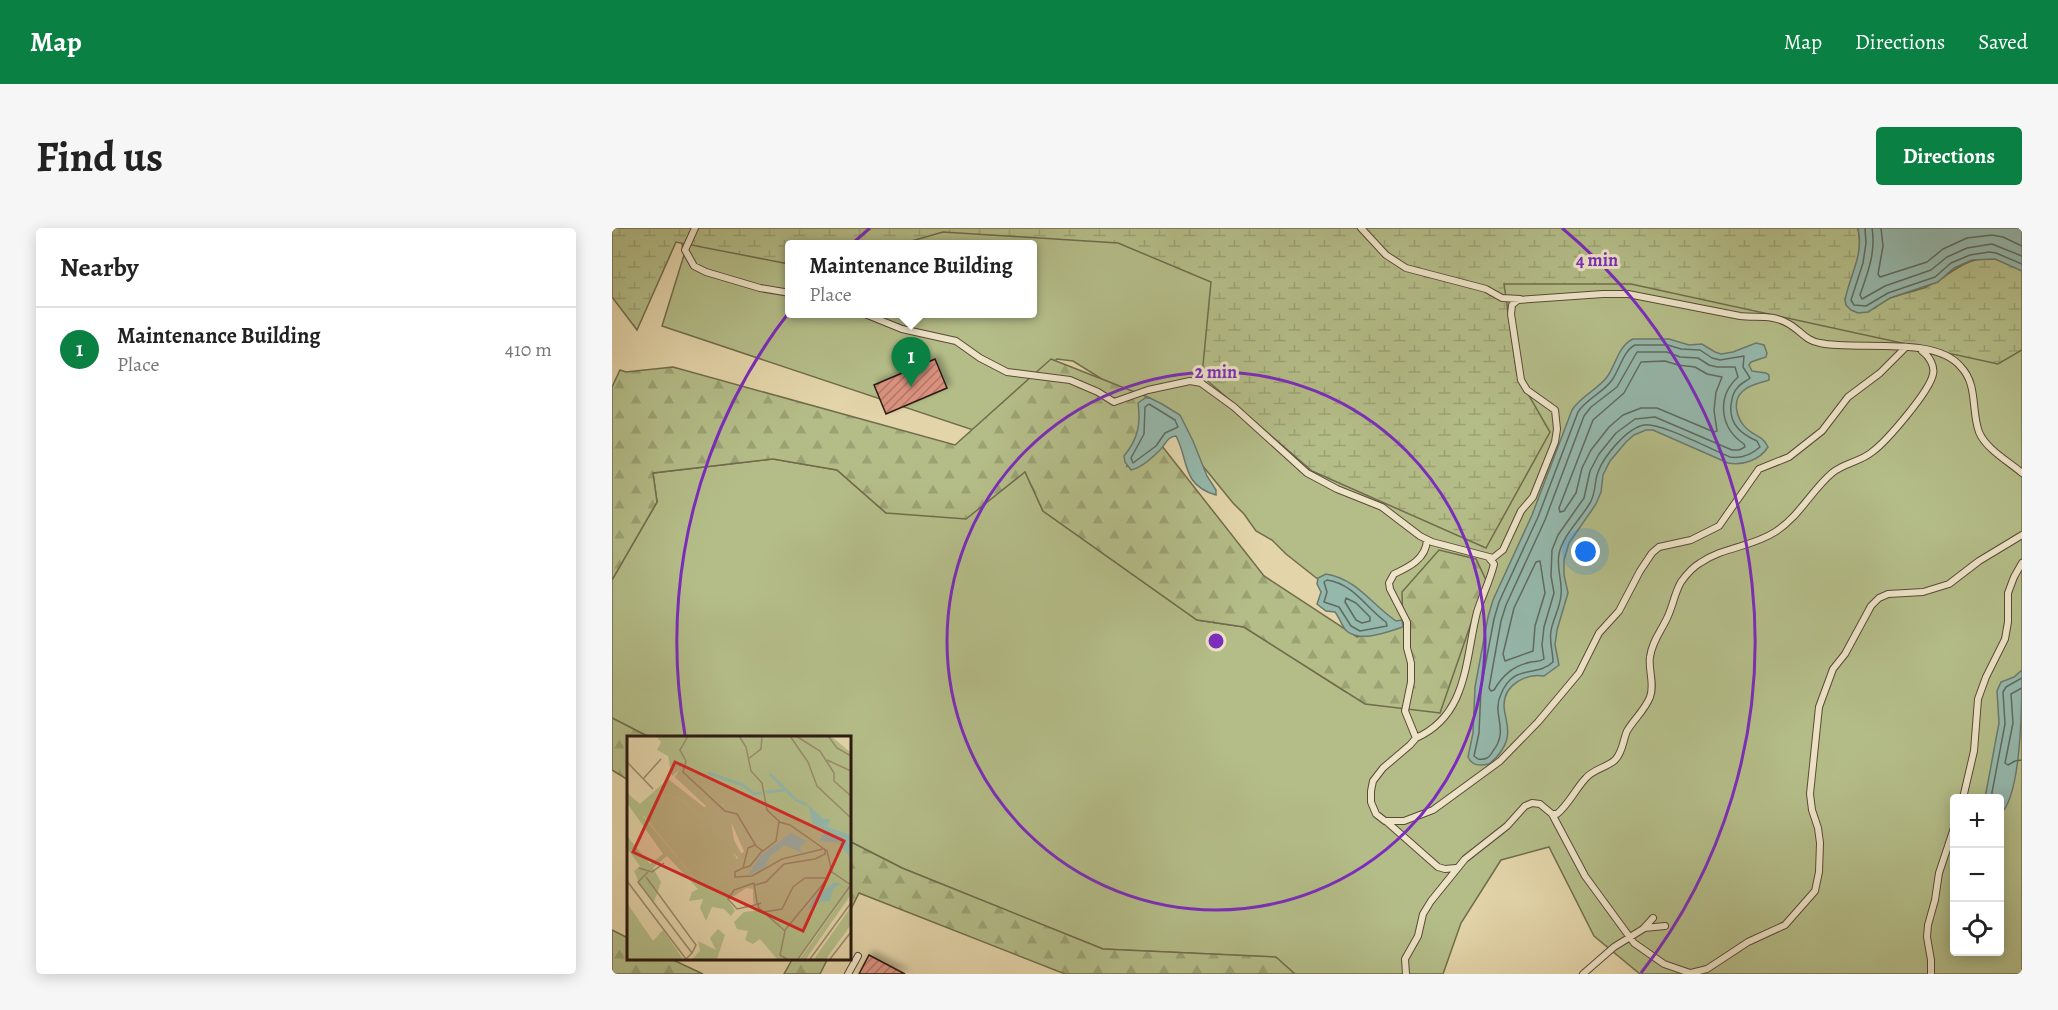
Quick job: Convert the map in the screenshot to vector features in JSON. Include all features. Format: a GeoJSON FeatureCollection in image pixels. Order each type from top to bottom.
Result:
{"type":"FeatureCollection","features":[{"type":"Feature","properties":{"kind":"lane"},"geometry":{"type":"LineString","coordinates":[[695,228],[685,250],[697,268],[760,288],[785,292]]}},
{"type":"Feature","properties":{"kind":"lane"},"geometry":{"type":"LineString","coordinates":[[1361,228],[1386,255],[1406,268],[1486,289],[1502,298],[1511,311]]}},
{"type":"Feature","properties":{"kind":"lane"},"geometry":{"type":"LineString","coordinates":[[1456,868],[1438,867],[1376,814],[1370,795],[1372,784],[1383,768],[1416,738],[1443,721],[1456,699],[1467,664],[1477,612],[1494,564],[1521,511],[1533,497],[1555,442],[1557,429],[1555,410],[1527,390],[1521,380],[1511,311],[1512,305],[1518,300],[1628,294],[1740,316],[1756,315],[1772,318],[1789,324],[1806,338],[1820,344],[1906,347],[1947,356],[1959,364],[1970,380],[1975,415],[1981,436],[2022,473]]}},
{"type":"Feature","properties":{"kind":"lane"},"geometry":{"type":"LineString","coordinates":[[1502,298],[1528,299]]}},
{"type":"Feature","properties":{"kind":"lane"},"geometry":{"type":"LineString","coordinates":[[875,318],[902,329],[956,341],[991,365],[1007,372],[1070,380],[1114,402],[1148,390],[1190,381],[1201,382],[1234,407],[1292,458],[1301,469],[1337,489],[1388,510],[1427,540],[1493,558],[1499,555]]}},
{"type":"Feature","properties":{"kind":"lane"},"geometry":{"type":"LineString","coordinates":[[1387,822],[1404,821],[1433,810],[1500,760],[1538,722],[1579,673],[1599,633],[1619,611],[1652,553],[1662,546],[1691,540],[1719,526],[1759,469],[1789,458],[1822,431],[1848,397],[1880,373],[1906,347]]}},
{"type":"Feature","properties":{"kind":"lane"},"geometry":{"type":"LineString","coordinates":[[1552,814],[1557,814],[1563,808],[1586,777],[1610,764],[1619,755],[1628,730],[1650,697],[1652,684],[1649,662],[1652,648],[1685,577],[1704,561],[1720,553],[1757,541],[1778,530],[1800,510],[1830,474],[1877,448],[1915,404],[1932,377],[1933,368],[1928,355],[1920,349]]}},
{"type":"Feature","properties":{"kind":"lane"},"geometry":{"type":"LineString","coordinates":[[1406,974],[1405,959],[1418,936],[1423,914],[1456,868],[1471,853],[1507,826],[1525,806],[1532,803],[1540,804],[1552,814],[1585,876],[1629,937],[1636,945],[1664,964],[1693,974],[1707,969],[1748,942],[1785,925],[1815,891],[1819,872],[1820,843],[1810,799],[1818,714],[1833,669],[1845,654],[1871,606],[1879,598],[1888,594],[1923,592],[1949,584],[1979,561],[2022,535]]}},
{"type":"Feature","properties":{"kind":"lane"},"geometry":{"type":"LineString","coordinates":[[1416,738],[1405,711],[1412,676],[1412,663],[1407,648],[1407,622],[1391,594],[1389,583],[1394,574],[1410,567],[1417,560],[1425,549],[1427,540]]}},
{"type":"Feature","properties":{"kind":"lane"},"geometry":{"type":"LineString","coordinates":[[2015,541],[2022,544]]}},
{"type":"Feature","properties":{"kind":"lane"},"geometry":{"type":"LineString","coordinates":[[1489,557],[1494,564]]}},
{"type":"Feature","properties":{"kind":"lane"},"geometry":{"type":"LineString","coordinates":[[1964,794],[1974,751],[1979,694],[2005,639],[2008,593],[2022,563]]}},
{"type":"Feature","properties":{"kind":"lane"},"geometry":{"type":"LineString","coordinates":[[1931,974],[1928,925],[1939,873],[1950,840]]}},
{"type":"Feature","properties":{"kind":"lane"},"geometry":{"type":"LineString","coordinates":[[1583,974],[1620,943],[1644,928],[1653,918]]}},
{"type":"Feature","properties":{"kind":"lane"},"geometry":{"type":"LineString","coordinates":[[1644,928],[1665,926]]}},
{"type":"Feature","properties":{"kind":"lane"},"geometry":{"type":"LineString","coordinates":[[1620,943],[1636,945]]}},
{"type":"Feature","properties":{"kind":"lane"},"geometry":{"type":"LineString","coordinates":[[848,974],[858,956]]}},
{"type":"Feature","properties":{"kind":"green space"},"geometry":{"type":"Polygon","coordinates":[[[612,228],[1858,228],[1860,242],[1858,257],[1850,284],[1875,308],[1893,297],[1926,287],[1963,265],[1979,259],[1996,259],[2022,271],[2022,350],[1998,364],[1631,284],[1504,284],[1517,375],[1550,432],[1486,548],[1312,471],[1202,376],[1211,282],[1118,243],[943,232],[915,240],[785,240],[785,263],[676,242],[637,330],[612,297],[612,228]]]}},
{"type":"Feature","properties":{"kind":"green space"},"geometry":{"type":"Polygon","coordinates":[[[679,228],[2022,228],[2022,974],[1640,974],[1594,936],[1549,847],[1501,860],[1461,923],[1443,974],[1267,974],[1272,957],[1103,949],[902,868],[850,842],[850,736],[647,736],[612,718],[612,580],[657,502],[653,473],[773,459],[837,470],[886,513],[1025,471],[1043,511],[1197,620],[1244,627],[1346,692],[1367,618],[1286,554],[1272,540],[1256,531],[1163,417],[1073,361],[1057,359],[979,432],[662,326],[684,255],[679,228]]]}},
{"type":"Feature","properties":{"kind":"green space"},"geometry":{"type":"Polygon","coordinates":[[[1051,359],[1150,398],[1127,466],[1162,446],[1264,576],[1357,637],[1403,627],[1402,592],[1439,550],[1476,559],[1486,580],[1440,713],[1365,704],[1244,627],[1197,620],[1043,511],[1025,472],[966,519],[886,513],[837,470],[773,459],[653,473],[657,502],[612,580],[612,387],[620,370],[626,372],[673,367],[955,445],[1051,359]]]}},
{"type":"Feature","properties":{"kind":"green space"},"geometry":{"type":"Polygon","coordinates":[[[612,718],[647,736],[627,736],[627,779],[612,770],[612,718]]]}},
{"type":"Feature","properties":{"kind":"green space"},"geometry":{"type":"Polygon","coordinates":[[[850,842],[902,868],[1103,949],[1276,957],[1295,974],[1065,974],[859,893],[850,911],[850,842]]]}},
{"type":"Feature","properties":{"kind":"green space"},"geometry":{"type":"Polygon","coordinates":[[[612,930],[627,938],[627,959],[671,959],[703,974],[612,974],[612,930]]]}},
{"type":"Feature","properties":{"kind":"green space"},"geometry":{"type":"Polygon","coordinates":[[[792,959],[828,959],[820,974],[784,974],[792,959]]]}},
{"type":"Feature","properties":{"kind":"water"},"geometry":{"type":"Polygon","coordinates":[[[1858,228],[2022,228],[2022,271],[1995,259],[1972,260],[1954,268],[1938,282],[1890,298],[1868,312],[1858,313],[1846,305],[1845,300],[1858,256],[1858,228]]]}},
{"type":"Feature","properties":{"kind":"water"},"geometry":{"type":"Polygon","coordinates":[[[1633,339],[1669,339],[1689,345],[1702,344],[1721,354],[1756,343],[1764,345],[1766,357],[1751,362],[1749,365],[1752,371],[1769,375],[1769,380],[1746,389],[1739,395],[1736,405],[1743,425],[1761,438],[1768,447],[1756,459],[1733,464],[1653,430],[1634,435],[1626,442],[1610,461],[1603,475],[1601,492],[1596,504],[1569,543],[1564,560],[1564,575],[1568,593],[1555,645],[1559,665],[1544,676],[1530,676],[1512,686],[1504,705],[1508,730],[1504,745],[1498,756],[1489,764],[1474,764],[1468,757],[1473,733],[1475,687],[1493,600],[1532,515],[1572,410],[1607,377],[1624,346],[1633,339]]]}},
{"type":"Feature","properties":{"kind":"water"},"geometry":{"type":"Polygon","coordinates":[[[1145,398],[1150,398],[1180,415],[1207,476],[1216,490],[1216,495],[1205,491],[1191,478],[1176,436],[1170,438],[1156,454],[1138,467],[1131,470],[1125,462],[1124,456],[1133,444],[1137,431],[1138,403],[1145,398]]]}},
{"type":"Feature","properties":{"kind":"water"},"geometry":{"type":"Polygon","coordinates":[[[1326,574],[1347,581],[1387,615],[1396,621],[1402,620],[1403,627],[1368,636],[1348,632],[1335,612],[1326,611],[1317,604],[1321,592],[1317,584],[1318,578],[1326,574]]]}},
{"type":"Feature","properties":{"kind":"water"},"geometry":{"type":"Polygon","coordinates":[[[2022,670],[2017,769],[2013,789],[2004,808],[2004,794],[1986,794],[1999,723],[1997,691],[2001,682],[2014,677],[2022,670]]]}},
{"type":"Feature","properties":{"kind":"building"},"geometry":{"type":"Polygon","coordinates":[[[935,359],[947,388],[886,414],[874,385],[935,359]]]}},
{"type":"Feature","properties":{"kind":"building"},"geometry":{"type":"Polygon","coordinates":[[[869,955],[905,974],[859,974],[869,955]]]}},
{"type":"Feature","properties":{"kind":"place","name":"Maintenance Building"},"geometry":{"type":"Point","coordinates":[911,387]}}]}
